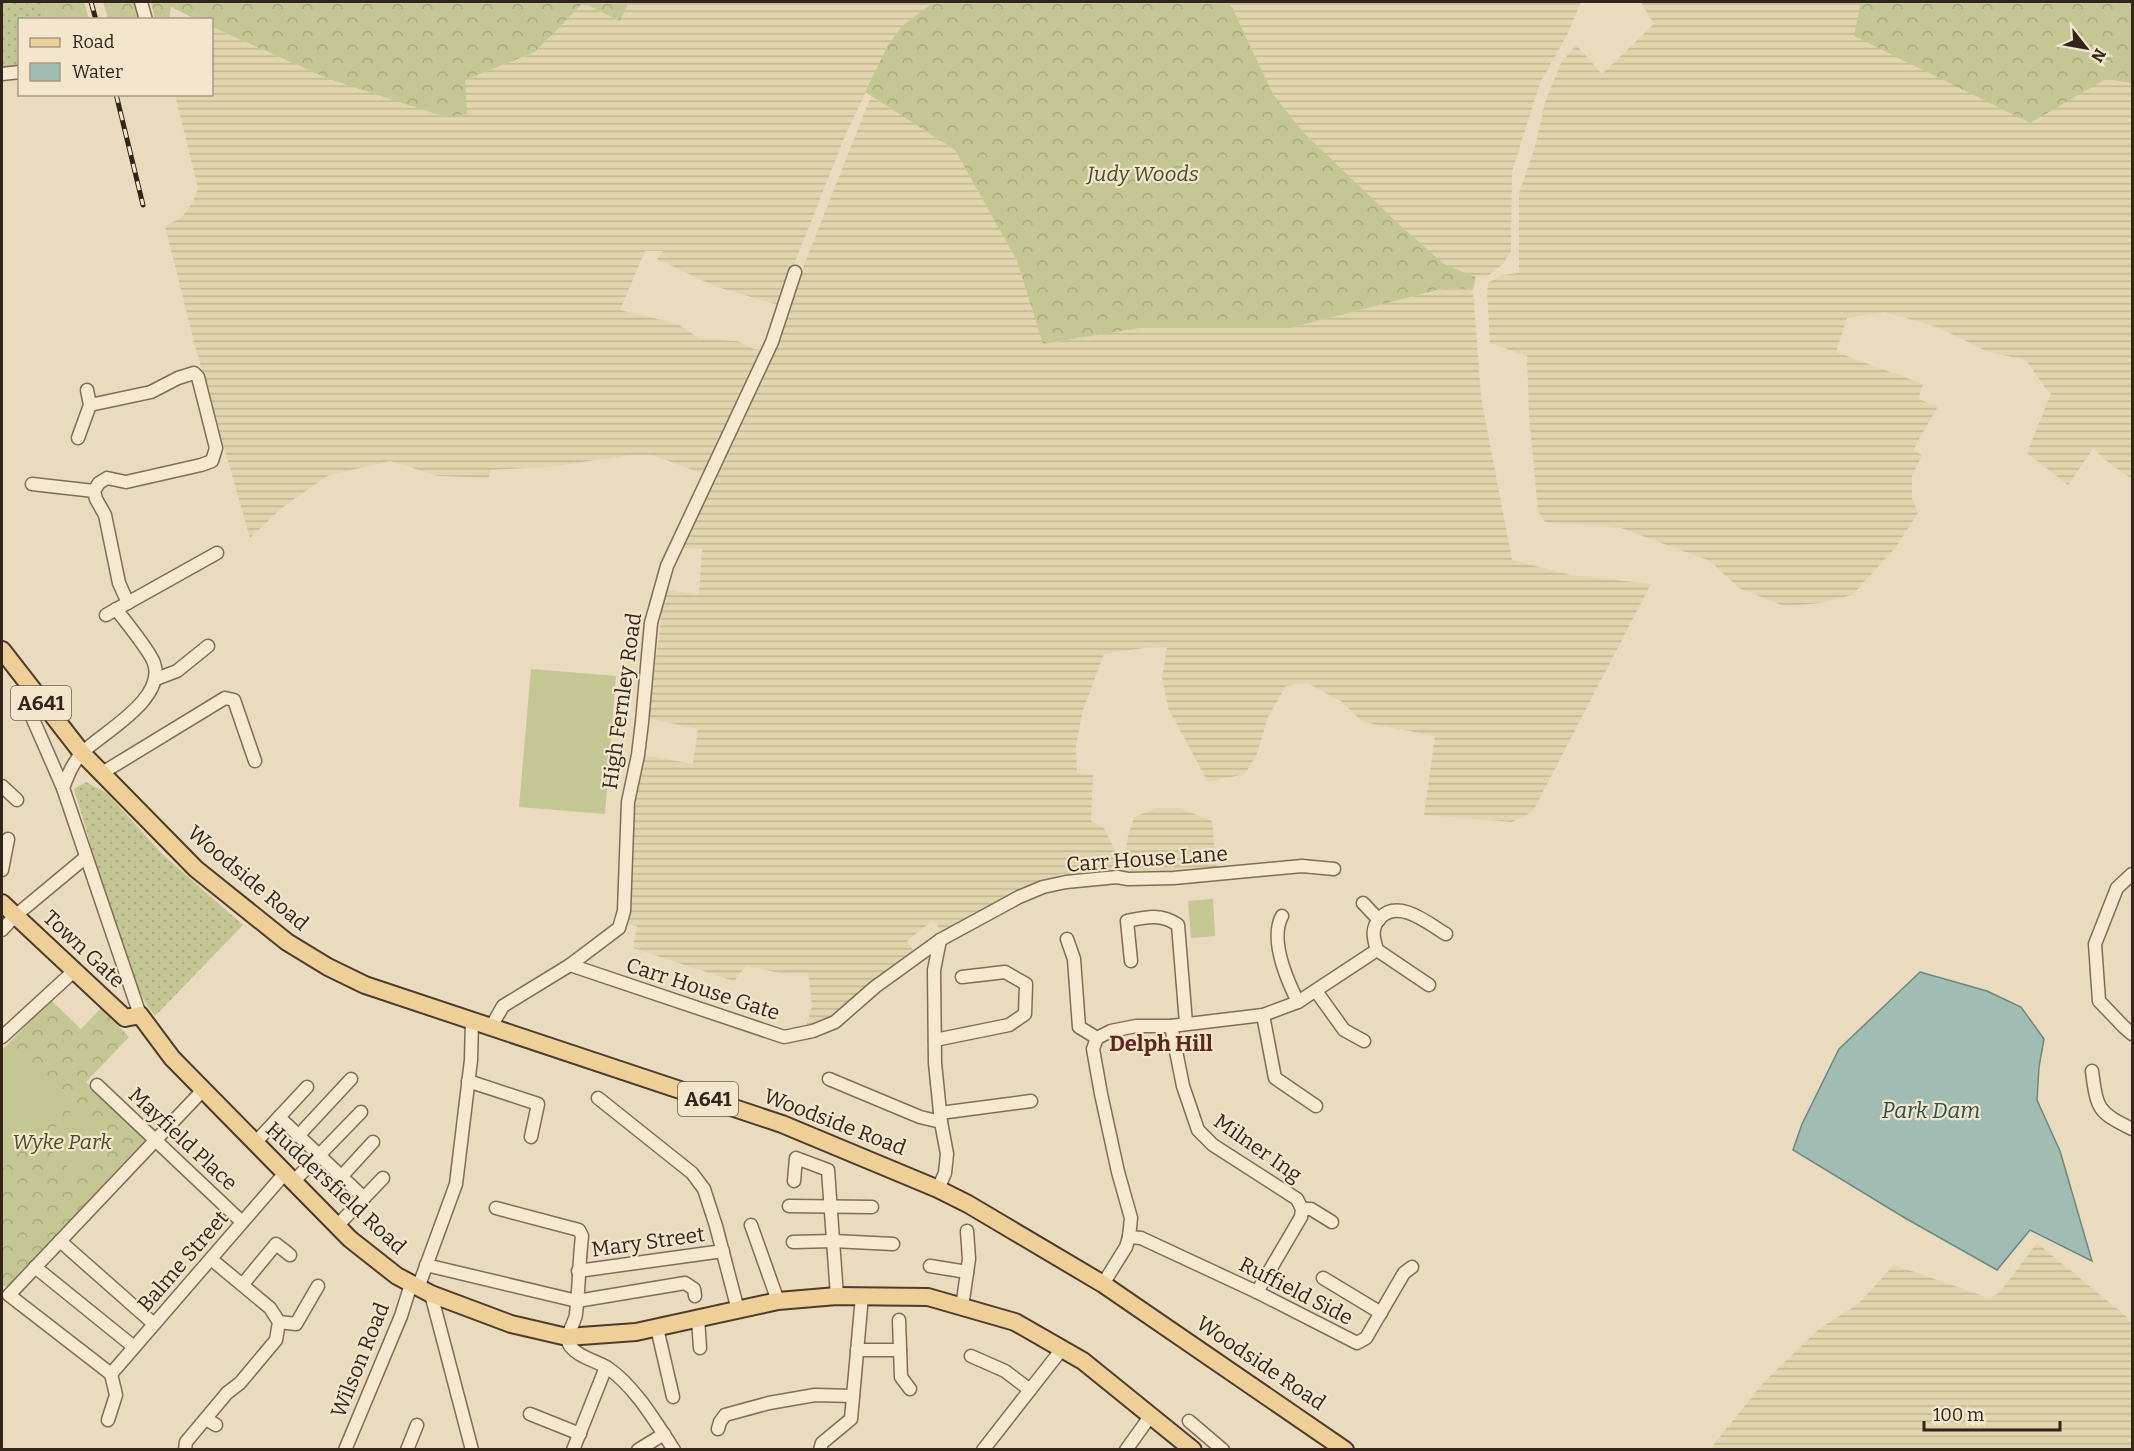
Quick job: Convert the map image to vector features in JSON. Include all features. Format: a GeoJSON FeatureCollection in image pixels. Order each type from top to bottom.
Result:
{"type":"FeatureCollection","features":[{"type":"Feature","properties":{"kind":"main road","name":"A641"},"geometry":{"type":"LineString","coordinates":[[2,650],[82,753]]}},
{"type":"Feature","properties":{"kind":"main road","name":"Woodside Road"},"geometry":{"type":"LineString","coordinates":[[82,753],[196,869],[287,942],[328,967],[365,986],[782,1124],[938,1189],[968,1204],[1103,1284],[1345,1449]]}},
{"type":"Feature","properties":{"kind":"main road","name":"Town Gate"},"geometry":{"type":"LineString","coordinates":[[2,903],[124,1018],[140,1015]]}},
{"type":"Feature","properties":{"kind":"main road","name":"Huddersfield Road"},"geometry":{"type":"LineString","coordinates":[[140,1015],[172,1058],[337,1226],[397,1276],[420,1289],[511,1324],[567,1337],[636,1332],[778,1301],[837,1296],[928,1297],[1015,1322],[1083,1361],[1194,1449]]}},
{"type":"Feature","properties":{"kind":"street"},"geometry":{"type":"LineString","coordinates":[[141,2],[145,18]]}},
{"type":"Feature","properties":{"kind":"street"},"geometry":{"type":"LineString","coordinates":[[2,74],[18,72]]}},
{"type":"Feature","properties":{"kind":"street","name":"High Fernley Road"},"geometry":{"type":"LineString","coordinates":[[491,1027],[502,1006],[570,965],[619,928],[624,911],[627,802],[638,755],[651,623],[667,566],[772,342],[795,272]]}},
{"type":"Feature","properties":{"kind":"street"},"geometry":{"type":"LineString","coordinates":[[90,405],[151,392],[178,378],[194,373],[198,377],[216,448],[213,461],[126,482],[107,478],[99,483],[94,491],[105,515],[118,583],[117,609],[154,662],[156,679]]}},
{"type":"Feature","properties":{"kind":"street"},"geometry":{"type":"LineString","coordinates":[[78,438],[90,405],[87,390]]}},
{"type":"Feature","properties":{"kind":"street"},"geometry":{"type":"LineString","coordinates":[[32,484],[94,491]]}},
{"type":"Feature","properties":{"kind":"street"},"geometry":{"type":"LineString","coordinates":[[117,609],[217,553]]}},
{"type":"Feature","properties":{"kind":"street"},"geometry":{"type":"LineString","coordinates":[[63,788],[69,771],[82,753],[138,707],[156,679],[177,671],[208,646]]}},
{"type":"Feature","properties":{"kind":"street","name":"Huddersfield Road"},"geometry":{"type":"LineString","coordinates":[[36,696],[32,717],[63,788],[140,1015]]}},
{"type":"Feature","properties":{"kind":"street"},"geometry":{"type":"LineString","coordinates":[[102,773],[225,698],[234,700],[255,761]]}},
{"type":"Feature","properties":{"kind":"street"},"geometry":{"type":"LineString","coordinates":[[2,786],[17,800]]}},
{"type":"Feature","properties":{"kind":"street"},"geometry":{"type":"LineString","coordinates":[[2,870],[8,839]]}},
{"type":"Feature","properties":{"kind":"street"},"geometry":{"type":"LineString","coordinates":[[2,930],[15,916],[86,857]]}},
{"type":"Feature","properties":{"kind":"street","name":"Carr House Lane"},"geometry":{"type":"LineString","coordinates":[[940,940],[1019,897],[1043,887],[1066,882],[1117,877],[1128,879],[1174,878],[1302,866],[1334,869]]}},
{"type":"Feature","properties":{"kind":"street"},"geometry":{"type":"LineString","coordinates":[[2133,874],[2117,888],[2094,944],[2099,1001],[2133,1034]]}},
{"type":"Feature","properties":{"kind":"street"},"geometry":{"type":"LineString","coordinates":[[1363,903],[1379,920]]}},
{"type":"Feature","properties":{"kind":"street"},"geometry":{"type":"LineString","coordinates":[[1429,985],[1377,950],[1373,934],[1383,915],[1398,910],[1412,914],[1446,934]]}},
{"type":"Feature","properties":{"kind":"street"},"geometry":{"type":"LineString","coordinates":[[1131,962],[1127,921],[1152,916],[1170,920],[1178,926],[1186,1023]]}},
{"type":"Feature","properties":{"kind":"street"},"geometry":{"type":"LineString","coordinates":[[1282,916],[1276,931],[1288,983],[1298,1002]]}},
{"type":"Feature","properties":{"kind":"street"},"geometry":{"type":"LineString","coordinates":[[1067,939],[1074,959],[1079,1027],[1097,1038]]}},
{"type":"Feature","properties":{"kind":"street"},"geometry":{"type":"LineString","coordinates":[[938,1189],[945,1173],[947,1154],[935,1063],[934,970],[940,940]]}},
{"type":"Feature","properties":{"kind":"street","name":"Carr House Gate"},"geometry":{"type":"LineString","coordinates":[[570,965],[784,1037],[813,1031],[835,1022],[875,987],[940,940]]}},
{"type":"Feature","properties":{"kind":"street"},"geometry":{"type":"LineString","coordinates":[[1103,1284],[1121,1256],[1129,1237],[1131,1218],[1118,1172],[1101,1094],[1094,1048],[1097,1038],[1111,1031],[1136,1026],[1171,1026],[1263,1015],[1298,1002],[1316,992],[1377,950]]}},
{"type":"Feature","properties":{"kind":"street"},"geometry":{"type":"LineString","coordinates":[[2,1037],[74,970]]}},
{"type":"Feature","properties":{"kind":"street"},"geometry":{"type":"LineString","coordinates":[[935,1040],[1009,1025],[1025,1014],[1026,984],[1005,972],[962,977]]}},
{"type":"Feature","properties":{"kind":"street"},"geometry":{"type":"LineString","coordinates":[[1316,992],[1344,1030],[1364,1041]]}},
{"type":"Feature","properties":{"kind":"street"},"geometry":{"type":"LineString","coordinates":[[1263,1015],[1275,1078],[1316,1106]]}},
{"type":"Feature","properties":{"kind":"street"},"geometry":{"type":"LineString","coordinates":[[472,1021],[468,1082],[456,1184],[426,1265],[420,1289],[472,1449]]}},
{"type":"Feature","properties":{"kind":"street","name":"Milner Ing"},"geometry":{"type":"LineString","coordinates":[[1171,1026],[1183,1086],[1198,1130],[1213,1145],[1297,1199],[1302,1209],[1301,1217],[1257,1292]]}},
{"type":"Feature","properties":{"kind":"street"},"geometry":{"type":"LineString","coordinates":[[2092,1071],[2095,1097],[2100,1108],[2109,1117],[2133,1129]]}},
{"type":"Feature","properties":{"kind":"street"},"geometry":{"type":"LineString","coordinates":[[298,1136],[351,1079]]}},
{"type":"Feature","properties":{"kind":"street"},"geometry":{"type":"LineString","coordinates":[[829,1079],[920,1117],[941,1117],[1031,1101]]}},
{"type":"Feature","properties":{"kind":"street"},"geometry":{"type":"LineString","coordinates":[[468,1082],[538,1104],[531,1137]]}},
{"type":"Feature","properties":{"kind":"street","name":"Mayfield Place"},"geometry":{"type":"LineString","coordinates":[[97,1084],[242,1222]]}},
{"type":"Feature","properties":{"kind":"street"},"geometry":{"type":"LineString","coordinates":[[255,1143],[307,1087]]}},
{"type":"Feature","properties":{"kind":"street"},"geometry":{"type":"LineString","coordinates":[[108,1420],[116,1395],[111,1374],[5,1295],[35,1267],[203,1090]]}},
{"type":"Feature","properties":{"kind":"street"},"geometry":{"type":"LineString","coordinates":[[598,1098],[692,1173],[704,1189],[738,1310]]}},
{"type":"Feature","properties":{"kind":"street","name":"Balme Street"},"geometry":{"type":"LineString","coordinates":[[111,1374],[242,1222],[289,1177],[319,1156],[361,1112]]}},
{"type":"Feature","properties":{"kind":"street"},"geometry":{"type":"LineString","coordinates":[[279,1118],[364,1198]]}},
{"type":"Feature","properties":{"kind":"street"},"geometry":{"type":"LineString","coordinates":[[341,1177],[373,1142]]}},
{"type":"Feature","properties":{"kind":"street"},"geometry":{"type":"LineString","coordinates":[[794,1181],[796,1158],[828,1170],[837,1296]]}},
{"type":"Feature","properties":{"kind":"street"},"geometry":{"type":"LineString","coordinates":[[337,1226],[383,1178]]}},
{"type":"Feature","properties":{"kind":"street"},"geometry":{"type":"LineString","coordinates":[[789,1206],[872,1206]]}},
{"type":"Feature","properties":{"kind":"street"},"geometry":{"type":"LineString","coordinates":[[496,1208],[579,1230],[582,1236],[576,1315],[567,1337],[572,1347],[621,1378],[652,1416],[674,1449]]}},
{"type":"Feature","properties":{"kind":"street"},"geometry":{"type":"LineString","coordinates":[[1302,1209],[1311,1209],[1332,1222]]}},
{"type":"Feature","properties":{"kind":"street"},"geometry":{"type":"LineString","coordinates":[[752,1225],[778,1301]]}},
{"type":"Feature","properties":{"kind":"street"},"geometry":{"type":"LineString","coordinates":[[962,1307],[969,1258],[967,1231]]}},
{"type":"Feature","properties":{"kind":"street","name":"Ruffield Side"},"geometry":{"type":"LineString","coordinates":[[1129,1237],[1141,1238],[1257,1292],[1357,1343],[1366,1338],[1404,1274],[1412,1267]]}},
{"type":"Feature","properties":{"kind":"street"},"geometry":{"type":"LineString","coordinates":[[793,1242],[833,1240],[893,1244]]}},
{"type":"Feature","properties":{"kind":"street"},"geometry":{"type":"LineString","coordinates":[[60,1241],[154,1324]]}},
{"type":"Feature","properties":{"kind":"street"},"geometry":{"type":"LineString","coordinates":[[243,1284],[276,1244],[290,1255]]}},
{"type":"Feature","properties":{"kind":"street","name":"Mary Street"},"geometry":{"type":"LineString","coordinates":[[578,1271],[723,1251]]}},
{"type":"Feature","properties":{"kind":"street"},"geometry":{"type":"LineString","coordinates":[[185,1449],[186,1442],[211,1422],[227,1393],[235,1387],[276,1340],[279,1322],[270,1308],[211,1259]]}},
{"type":"Feature","properties":{"kind":"street"},"geometry":{"type":"LineString","coordinates":[[426,1265],[577,1301],[685,1283],[694,1289],[695,1296]]}},
{"type":"Feature","properties":{"kind":"street"},"geometry":{"type":"LineString","coordinates":[[930,1266],[967,1272]]}},
{"type":"Feature","properties":{"kind":"street"},"geometry":{"type":"LineString","coordinates":[[35,1267],[134,1347]]}},
{"type":"Feature","properties":{"kind":"street"},"geometry":{"type":"LineString","coordinates":[[1323,1278],[1381,1314]]}},
{"type":"Feature","properties":{"kind":"street"},"geometry":{"type":"LineString","coordinates":[[279,1322],[296,1324],[318,1286]]}},
{"type":"Feature","properties":{"kind":"street","name":"Wilson Road"},"geometry":{"type":"LineString","coordinates":[[345,1449],[400,1316],[420,1289]]}},
{"type":"Feature","properties":{"kind":"street"},"geometry":{"type":"LineString","coordinates":[[820,1449],[822,1443],[851,1419],[862,1296]]}},
{"type":"Feature","properties":{"kind":"street"},"geometry":{"type":"LineString","coordinates":[[698,1318],[700,1348]]}},
{"type":"Feature","properties":{"kind":"street"},"geometry":{"type":"LineString","coordinates":[[899,1320],[901,1377],[910,1389]]}},
{"type":"Feature","properties":{"kind":"street"},"geometry":{"type":"LineString","coordinates":[[657,1328],[673,1397]]}},
{"type":"Feature","properties":{"kind":"street"},"geometry":{"type":"LineString","coordinates":[[983,1449],[1062,1349]]}},
{"type":"Feature","properties":{"kind":"street"},"geometry":{"type":"LineString","coordinates":[[857,1350],[900,1350]]}},
{"type":"Feature","properties":{"kind":"street"},"geometry":{"type":"LineString","coordinates":[[971,1356],[1005,1371],[1030,1390]]}},
{"type":"Feature","properties":{"kind":"street"},"geometry":{"type":"LineString","coordinates":[[573,1449],[606,1367]]}},
{"type":"Feature","properties":{"kind":"street"},"geometry":{"type":"LineString","coordinates":[[718,1429],[725,1415],[769,1403],[815,1395],[853,1396]]}},
{"type":"Feature","properties":{"kind":"street"},"geometry":{"type":"LineString","coordinates":[[530,1414],[580,1434]]}},
{"type":"Feature","properties":{"kind":"street"},"geometry":{"type":"LineString","coordinates":[[1126,1449],[1150,1415]]}},
{"type":"Feature","properties":{"kind":"street"},"geometry":{"type":"LineString","coordinates":[[1189,1421],[1223,1449]]}},
{"type":"Feature","properties":{"kind":"street"},"geometry":{"type":"LineString","coordinates":[[407,1449],[417,1425]]}},
{"type":"Feature","properties":{"kind":"street"},"geometry":{"type":"LineString","coordinates":[[638,1449],[664,1434]]}},
{"type":"Feature","properties":{"kind":"shaded area"},"geometry":{"type":"Polygon","coordinates":[[[629,2],[934,2],[903,25],[888,45],[844,138],[778,305],[717,287],[657,259],[663,251],[645,251],[620,310],[678,324],[700,339],[738,341],[753,349],[764,350],[704,474],[652,455],[630,455],[548,467],[490,470],[489,478],[438,476],[390,461],[327,476],[283,507],[250,538],[194,342],[165,226],[181,218],[192,204],[198,188],[175,96],[213,96],[213,27],[329,79],[465,80],[535,52],[583,3],[620,21],[629,2]]]}},
{"type":"Feature","properties":{"kind":"shaded area"},"geometry":{"type":"Polygon","coordinates":[[[1228,2],[1581,2],[1567,35],[1540,83],[1512,172],[1511,251],[1503,264],[1486,277],[1476,277],[1444,264],[1401,226],[1303,132],[1273,94],[1228,2]]]}},
{"type":"Feature","properties":{"kind":"shaded area"},"geometry":{"type":"Polygon","coordinates":[[[1641,2],[2132,2],[2132,479],[2093,449],[2068,485],[2027,453],[2051,393],[2026,360],[1988,352],[1940,328],[1885,312],[1847,318],[1836,352],[1923,384],[1918,399],[1938,406],[1913,450],[1922,455],[1912,476],[1912,499],[1918,513],[1896,547],[1852,595],[1822,603],[1784,606],[1739,588],[1710,561],[1621,528],[1545,522],[1538,512],[1529,414],[1527,356],[1490,343],[1488,283],[1502,275],[1519,273],[1519,193],[1535,147],[1545,102],[1561,63],[1576,45],[1602,74],[1654,24],[1641,2]]]}},
{"type":"Feature","properties":{"kind":"shaded area"},"geometry":{"type":"Polygon","coordinates":[[[871,96],[955,150],[1017,261],[1043,344],[1140,328],[1290,328],[1445,288],[1473,289],[1481,397],[1512,560],[1571,575],[1651,584],[1533,811],[1512,822],[1424,815],[1435,736],[1363,722],[1341,701],[1307,683],[1286,686],[1268,717],[1257,754],[1245,774],[1208,782],[1168,708],[1162,677],[1167,647],[1104,654],[1083,710],[1076,745],[1077,773],[1093,775],[1091,821],[1104,828],[1115,851],[1115,864],[1108,872],[1061,874],[1018,891],[942,932],[933,920],[907,941],[913,950],[831,1016],[806,1027],[812,1006],[808,973],[786,974],[746,966],[734,981],[633,948],[637,926],[626,924],[634,790],[642,755],[693,764],[698,729],[648,718],[665,590],[699,595],[702,549],[682,548],[770,359],[806,260],[871,96]]]}},
{"type":"Feature","properties":{"kind":"shaded area"},"geometry":{"type":"Polygon","coordinates":[[[1158,808],[1179,808],[1212,821],[1217,870],[1125,875],[1122,872],[1128,836],[1134,817],[1158,808]]]}},
{"type":"Feature","properties":{"kind":"shaded area"},"geometry":{"type":"Polygon","coordinates":[[[2037,1243],[2132,1321],[2132,1449],[1710,1449],[1764,1382],[1819,1329],[1858,1304],[1894,1265],[1989,1298],[2000,1292],[2037,1243]]]}},
{"type":"Feature","properties":{"kind":"green space"},"geometry":{"type":"Polygon","coordinates":[[[2,2],[43,2],[47,18],[18,18],[18,67],[2,69],[2,2]]]}},
{"type":"Feature","properties":{"kind":"green space"},"geometry":{"type":"Polygon","coordinates":[[[43,2],[84,2],[89,18],[47,18],[43,2]]]}},
{"type":"Feature","properties":{"kind":"green space"},"geometry":{"type":"Polygon","coordinates":[[[103,2],[136,2],[141,18],[108,18],[103,2]]]}},
{"type":"Feature","properties":{"kind":"green space"},"geometry":{"type":"Polygon","coordinates":[[[151,2],[629,2],[620,21],[583,3],[535,52],[465,80],[467,114],[445,117],[329,79],[213,27],[213,18],[193,18],[171,7],[169,18],[155,18],[151,2]]]}},
{"type":"Feature","properties":{"kind":"green space","name":"Judy Woods"},"geometry":{"type":"Polygon","coordinates":[[[934,2],[1228,2],[1273,94],[1303,132],[1444,264],[1476,277],[1473,289],[1445,288],[1290,328],[1140,328],[1043,344],[1017,261],[955,150],[865,92],[888,45],[903,25],[934,2]]]}},
{"type":"Feature","properties":{"kind":"green space"},"geometry":{"type":"Polygon","coordinates":[[[1861,2],[2132,2],[2132,83],[2106,79],[2030,123],[1854,36],[1861,2]]]}},
{"type":"Feature","properties":{"kind":"green space"},"geometry":{"type":"Polygon","coordinates":[[[531,669],[616,676],[605,814],[519,807],[531,669]]]}},
{"type":"Feature","properties":{"kind":"green space"},"geometry":{"type":"Polygon","coordinates":[[[86,782],[107,793],[162,854],[243,925],[155,1016],[139,991],[129,964],[74,789],[86,782]]]}},
{"type":"Feature","properties":{"kind":"green space"},"geometry":{"type":"Polygon","coordinates":[[[1213,899],[1215,936],[1191,938],[1188,901],[1213,899]]]}},
{"type":"Feature","properties":{"kind":"green space","name":"Wyke Park"},"geometry":{"type":"Polygon","coordinates":[[[51,1000],[81,1029],[101,1008],[129,1037],[86,1082],[145,1140],[7,1287],[2,1285],[2,1050],[51,1000]]]}},
{"type":"Feature","properties":{"kind":"green space"},"geometry":{"type":"Polygon","coordinates":[[[14,1046],[69,1100],[2,1170],[2,1059],[14,1046]]]}},
{"type":"Feature","properties":{"kind":"green space"},"geometry":{"type":"Polygon","coordinates":[[[77,1105],[114,1140],[78,1177],[42,1142],[77,1105]]]}},
{"type":"Feature","properties":{"kind":"water","name":"Park Dam"},"geometry":{"type":"Polygon","coordinates":[[[1920,972],[1987,991],[2021,1007],[2044,1039],[2037,1100],[2060,1151],[2092,1261],[2030,1230],[1997,1270],[1905,1218],[1793,1150],[1802,1124],[1839,1049],[1920,972]]]}},
{"type":"Feature","properties":{"kind":"railway"},"geometry":{"type":"LineString","coordinates":[[91,2],[95,18]]}},
{"type":"Feature","properties":{"kind":"railway"},"geometry":{"type":"LineString","coordinates":[[116,96],[143,205]]}},
{"type":"Feature","properties":{"kind":"district","name":"Delph Hill"},"geometry":{"type":"Point","coordinates":[1161,1043]}}]}
